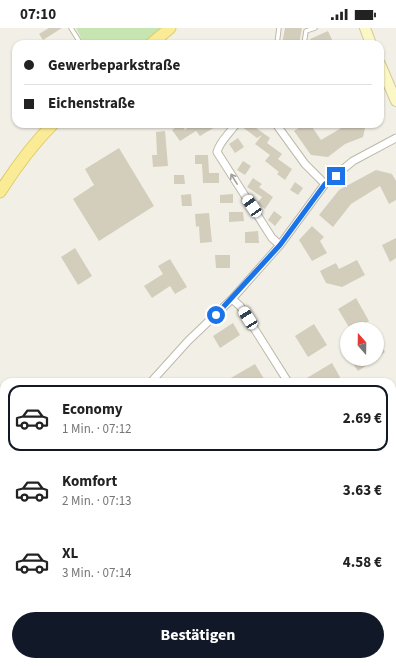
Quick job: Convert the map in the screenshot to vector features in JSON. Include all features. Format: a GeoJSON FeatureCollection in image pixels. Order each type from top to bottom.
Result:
{"type":"FeatureCollection","features":[{"type":"Feature","properties":{"kind":"main road"},"geometry":{"type":"LineString","coordinates":[[155,40],[170,28]]}},
{"type":"Feature","properties":{"kind":"main road"},"geometry":{"type":"LineString","coordinates":[[365,28],[370,40]]}},
{"type":"Feature","properties":{"kind":"main road"},"geometry":{"type":"LineString","coordinates":[[384,73],[396,101]]}},
{"type":"Feature","properties":{"kind":"main road"},"geometry":{"type":"LineString","coordinates":[[0,192],[18,163],[49,128]]}},
{"type":"Feature","properties":{"kind":"street"},"geometry":{"type":"LineString","coordinates":[[233,128],[219,143],[218,152],[272,238],[280,245]]}},
{"type":"Feature","properties":{"kind":"street"},"geometry":{"type":"LineString","coordinates":[[279,128],[314,175],[325,184]]}},
{"type":"Feature","properties":{"kind":"street"},"geometry":{"type":"LineString","coordinates":[[154,378],[188,341],[232,299],[280,245],[325,184],[353,161],[396,138]]}},
{"type":"Feature","properties":{"kind":"street"},"geometry":{"type":"LineString","coordinates":[[232,299],[240,306],[285,378]]}},
{"type":"Feature","properties":{"kind":"lane"},"geometry":{"type":"LineString","coordinates":[[71,28],[78,40]]}},
{"type":"Feature","properties":{"kind":"lane"},"geometry":{"type":"LineString","coordinates":[[278,40],[279,28]]}},
{"type":"Feature","properties":{"kind":"lane"},"geometry":{"type":"LineString","coordinates":[[305,40],[306,31],[315,28]]}},
{"type":"Feature","properties":{"kind":"green space"},"geometry":{"type":"Polygon","coordinates":[[[76,28],[163,28],[147,40],[82,40],[76,28]]]}},
{"type":"Feature","properties":{"kind":"building"},"geometry":{"type":"Polygon","coordinates":[[[49,28],[62,28],[43,40],[39,34],[49,28]]]}},
{"type":"Feature","properties":{"kind":"building"},"geometry":{"type":"Polygon","coordinates":[[[285,28],[302,28],[300,40],[283,40],[285,28]]]}},
{"type":"Feature","properties":{"kind":"building"},"geometry":{"type":"Polygon","coordinates":[[[328,31],[332,40],[310,40],[328,31]]]}},
{"type":"Feature","properties":{"kind":"building"},"geometry":{"type":"Polygon","coordinates":[[[175,128],[184,128],[185,130],[187,128],[213,128],[200,136],[196,131],[180,141],[172,130],[175,128]]]}},
{"type":"Feature","properties":{"kind":"building"},"geometry":{"type":"Polygon","coordinates":[[[244,128],[256,128],[270,138],[267,143],[282,154],[278,159],[292,169],[285,180],[277,174],[279,172],[265,161],[270,155],[255,144],[262,135],[257,138],[244,128]]]}},
{"type":"Feature","properties":{"kind":"building"},"geometry":{"type":"Polygon","coordinates":[[[299,128],[313,128],[321,140],[341,128],[365,128],[363,137],[345,144],[328,157],[311,155],[294,131],[299,128]]]}},
{"type":"Feature","properties":{"kind":"building"},"geometry":{"type":"Polygon","coordinates":[[[165,131],[168,166],[153,167],[152,155],[157,155],[156,132],[165,131]]]}},
{"type":"Feature","properties":{"kind":"building"},"geometry":{"type":"Polygon","coordinates":[[[238,138],[244,147],[235,153],[229,144],[238,138]]]}},
{"type":"Feature","properties":{"kind":"building"},"geometry":{"type":"Polygon","coordinates":[[[119,148],[154,206],[99,241],[73,199],[94,185],[85,169],[119,148]]]}},
{"type":"Feature","properties":{"kind":"building"},"geometry":{"type":"Polygon","coordinates":[[[195,155],[208,155],[209,173],[219,173],[219,183],[203,183],[202,164],[195,164],[195,155]]]}},
{"type":"Feature","properties":{"kind":"building"},"geometry":{"type":"Polygon","coordinates":[[[243,161],[251,166],[245,175],[237,170],[243,161]]]}},
{"type":"Feature","properties":{"kind":"building"},"geometry":{"type":"Polygon","coordinates":[[[376,170],[392,174],[396,181],[396,200],[389,204],[380,186],[351,204],[333,227],[319,215],[339,190],[376,170]]]}},
{"type":"Feature","properties":{"kind":"building"},"geometry":{"type":"Polygon","coordinates":[[[174,175],[184,175],[185,184],[174,184],[174,175]]]}},
{"type":"Feature","properties":{"kind":"building"},"geometry":{"type":"Polygon","coordinates":[[[253,178],[262,184],[259,187],[273,197],[265,209],[257,203],[262,197],[247,187],[253,178]]]}},
{"type":"Feature","properties":{"kind":"building"},"geometry":{"type":"Polygon","coordinates":[[[295,182],[303,188],[298,195],[290,190],[295,182]]]}},
{"type":"Feature","properties":{"kind":"building"},"geometry":{"type":"Polygon","coordinates":[[[191,194],[192,206],[182,206],[181,195],[191,194]]]}},
{"type":"Feature","properties":{"kind":"building"},"geometry":{"type":"Polygon","coordinates":[[[233,194],[233,203],[220,203],[220,195],[233,194]]]}},
{"type":"Feature","properties":{"kind":"building"},"geometry":{"type":"Polygon","coordinates":[[[274,211],[282,217],[275,226],[268,220],[274,211]]]}},
{"type":"Feature","properties":{"kind":"building"},"geometry":{"type":"Polygon","coordinates":[[[229,212],[243,212],[244,221],[229,222],[229,212]]]}},
{"type":"Feature","properties":{"kind":"building"},"geometry":{"type":"Polygon","coordinates":[[[209,213],[212,242],[200,243],[199,226],[196,227],[195,214],[209,213]]]}},
{"type":"Feature","properties":{"kind":"building"},"geometry":{"type":"Polygon","coordinates":[[[312,226],[324,237],[320,241],[327,253],[312,261],[299,240],[312,226]]]}},
{"type":"Feature","properties":{"kind":"building"},"geometry":{"type":"Polygon","coordinates":[[[258,231],[259,243],[245,243],[245,232],[258,231]]]}},
{"type":"Feature","properties":{"kind":"building"},"geometry":{"type":"Polygon","coordinates":[[[396,238],[396,258],[390,262],[382,245],[396,238]]]}},
{"type":"Feature","properties":{"kind":"building"},"geometry":{"type":"Polygon","coordinates":[[[75,248],[92,276],[78,285],[61,257],[75,248]]]}},
{"type":"Feature","properties":{"kind":"building"},"geometry":{"type":"Polygon","coordinates":[[[215,255],[230,255],[230,268],[216,268],[215,255]]]}},
{"type":"Feature","properties":{"kind":"building"},"geometry":{"type":"Polygon","coordinates":[[[170,259],[187,287],[175,294],[170,286],[152,298],[144,286],[163,274],[158,266],[170,259]]]}},
{"type":"Feature","properties":{"kind":"building"},"geometry":{"type":"Polygon","coordinates":[[[357,260],[365,275],[342,287],[326,283],[320,271],[336,263],[339,269],[357,260]]]}},
{"type":"Feature","properties":{"kind":"building"},"geometry":{"type":"Polygon","coordinates":[[[356,298],[369,321],[346,322],[338,309],[356,298]]]}},
{"type":"Feature","properties":{"kind":"building"},"geometry":{"type":"Polygon","coordinates":[[[233,323],[240,335],[220,348],[213,336],[233,323]]]}},
{"type":"Feature","properties":{"kind":"building"},"geometry":{"type":"Polygon","coordinates":[[[314,324],[327,345],[308,357],[295,336],[314,324]]]}},
{"type":"Feature","properties":{"kind":"building"},"geometry":{"type":"Polygon","coordinates":[[[332,363],[340,378],[307,378],[332,363]]]}},
{"type":"Feature","properties":{"kind":"building"},"geometry":{"type":"Polygon","coordinates":[[[255,364],[264,378],[231,378],[255,364]]]}},
{"type":"Feature","properties":{"kind":"building"},"geometry":{"type":"Polygon","coordinates":[[[355,366],[366,366],[358,371],[355,366]]]}},
{"type":"Feature","properties":{"kind":"route"},"geometry":{"type":"LineString","coordinates":[[216,315],[280,245],[325,184],[336,176]]}}]}
